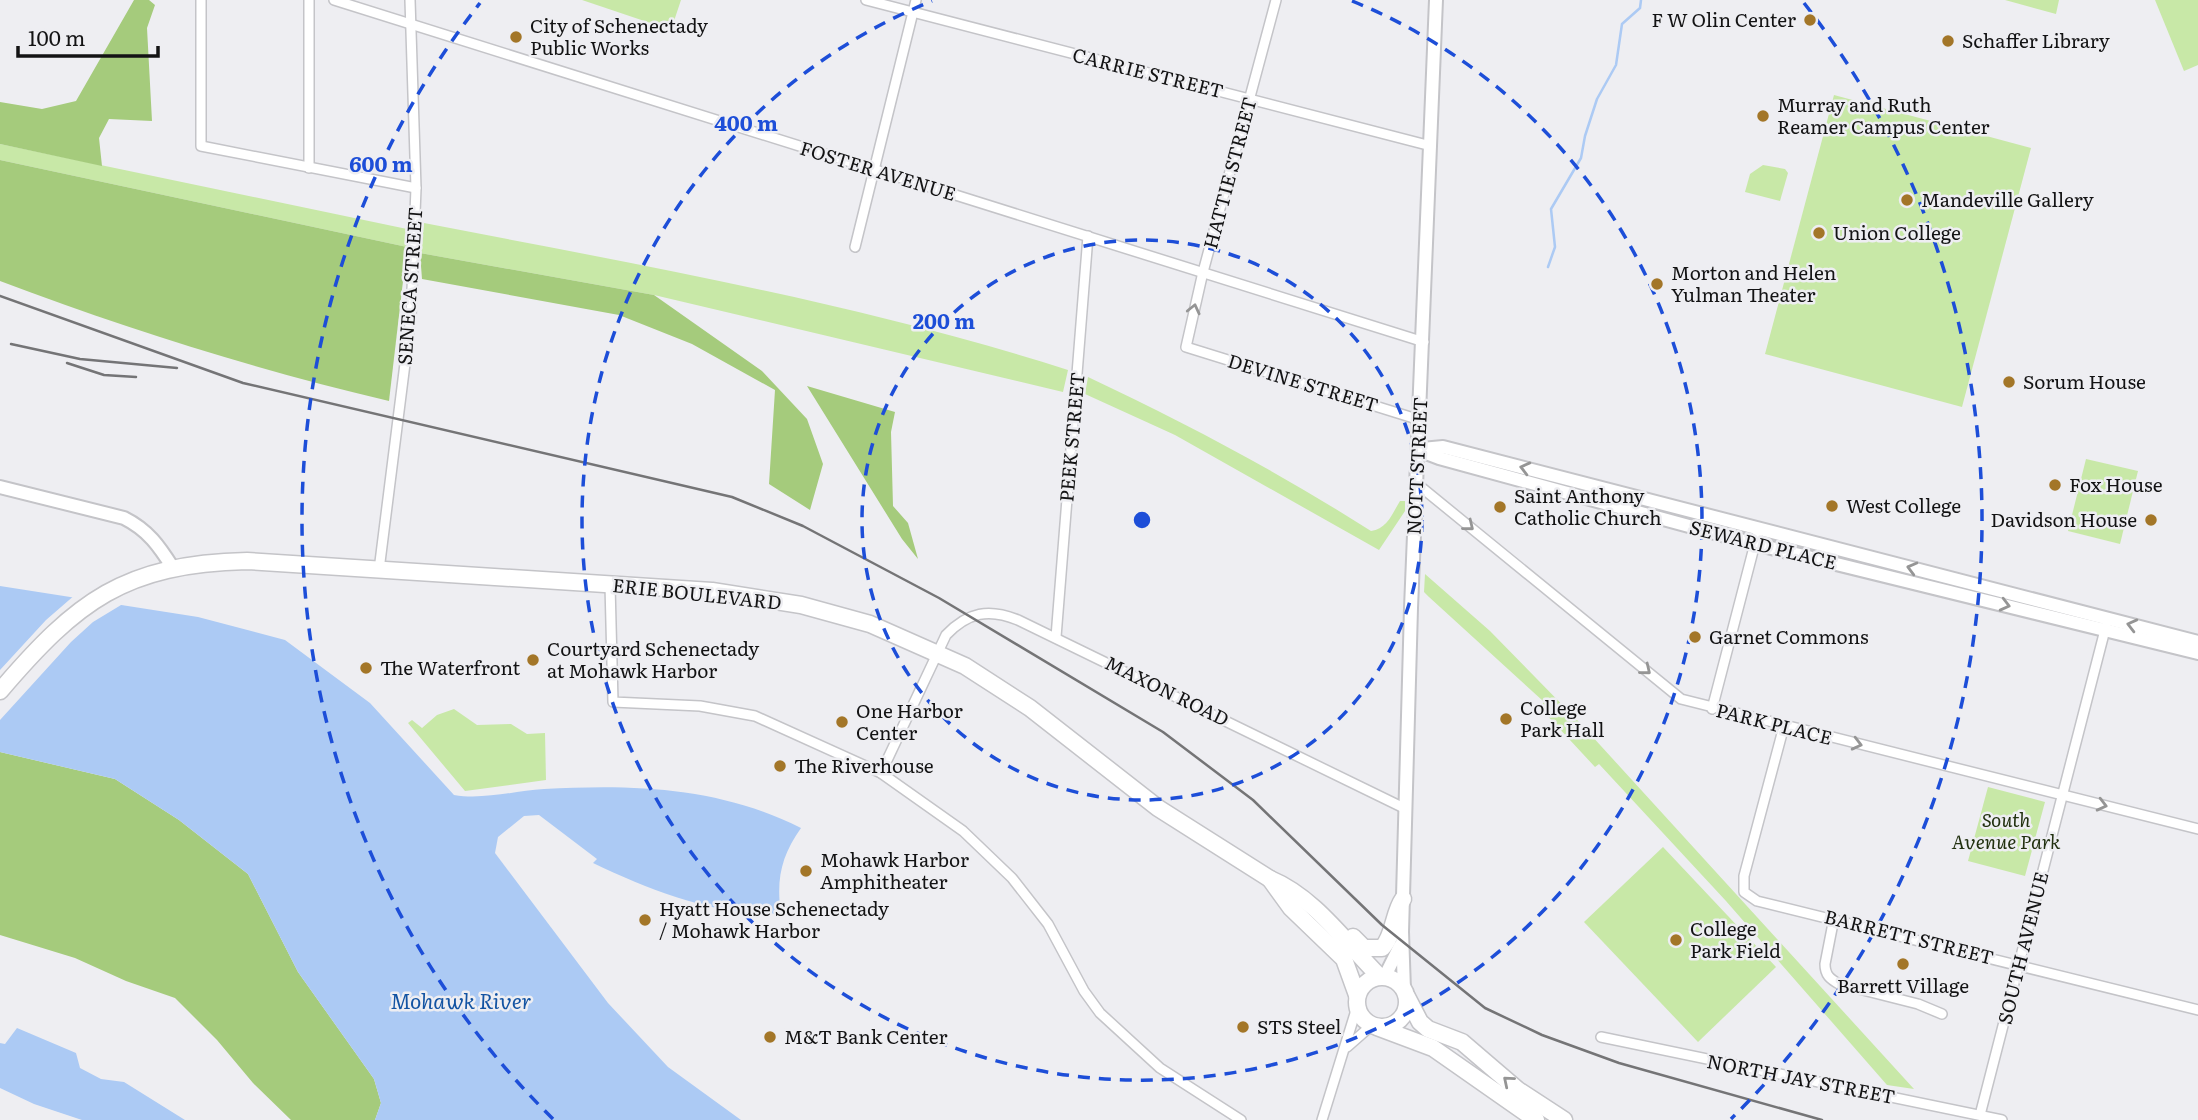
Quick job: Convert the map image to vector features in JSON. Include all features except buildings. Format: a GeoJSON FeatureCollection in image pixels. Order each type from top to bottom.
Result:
{"type":"FeatureCollection","features":[{"type":"Feature","properties":{"kind":"highway","name":"ERIE BOULEVARD"},"geometry":{"type":"LineString","coordinates":[[0,691],[54,630],[84,606],[112,590],[166,569],[209,562],[247,561],[712,592],[801,605],[870,624],[965,666],[1030,708],[1158,808],[1287,886],[1382,976]]}},
{"type":"Feature","properties":{"kind":"highway","name":"ERIE BOULEVARD"},"geometry":{"type":"LineString","coordinates":[[1270,878],[1291,908],[1344,959],[1357,1001]]}},
{"type":"Feature","properties":{"kind":"highway"},"geometry":{"type":"LineString","coordinates":[[1334,930],[1346,930],[1364,948],[1382,948],[1387,943],[1394,911],[1403,899]]}},
{"type":"Feature","properties":{"kind":"highway"},"geometry":{"type":"LineString","coordinates":[[1536,1120],[1433,1048],[1364,1020],[1357,1001],[1366,982],[1382,976],[1394,980],[1420,1022],[1428,1029],[1462,1042],[1518,1090],[1564,1120]]}},
{"type":"Feature","properties":{"kind":"highway"},"geometry":{"type":"LineString","coordinates":[[1375,1026],[1397,1022],[1405,1011],[1405,994]]}},
{"type":"Feature","properties":{"kind":"street"},"geometry":{"type":"LineString","coordinates":[[201,0],[201,146],[415,188]]}},
{"type":"Feature","properties":{"kind":"street"},"geometry":{"type":"LineString","coordinates":[[309,0],[309,168]]}},
{"type":"Feature","properties":{"kind":"street","name":"FOSTER AVENUE"},"geometry":{"type":"LineString","coordinates":[[334,0],[1424,342]]}},
{"type":"Feature","properties":{"kind":"street","name":"SENECA STREET"},"geometry":{"type":"LineString","coordinates":[[379,570],[411,316],[415,188],[410,0]]}},
{"type":"Feature","properties":{"kind":"street","name":"CARRIE STREET"},"geometry":{"type":"LineString","coordinates":[[866,0],[1431,146]]}},
{"type":"Feature","properties":{"kind":"street"},"geometry":{"type":"LineString","coordinates":[[855,247],[916,0]]}},
{"type":"Feature","properties":{"kind":"street","name":"HATTIE STREET"},"geometry":{"type":"LineString","coordinates":[[1186,347],[1203,272],[1276,0]]}},
{"type":"Feature","properties":{"kind":"street","name":"NOTT STREET"},"geometry":{"type":"LineString","coordinates":[[1382,976],[1400,951],[1402,932],[1416,483],[1424,342],[1436,0]]}},
{"type":"Feature","properties":{"kind":"street","name":"PEEK STREET"},"geometry":{"type":"LineString","coordinates":[[1056,637],[1088,236]]}},
{"type":"Feature","properties":{"kind":"street","name":"DEVINE STREET"},"geometry":{"type":"LineString","coordinates":[[1186,347],[1420,420]]}},
{"type":"Feature","properties":{"kind":"street","name":"SEWARD PLACE"},"geometry":{"type":"LineString","coordinates":[[1418,450],[1443,447],[1759,528],[2106,624],[2198,653]]}},
{"type":"Feature","properties":{"kind":"street","name":"SEWARD PLACE"},"geometry":{"type":"LineString","coordinates":[[1418,450],[1438,458],[1755,544],[2106,624],[2198,642]]}},
{"type":"Feature","properties":{"kind":"street","name":"PARK PLACE"},"geometry":{"type":"LineString","coordinates":[[1416,483],[1681,699],[1712,709],[2198,829]]}},
{"type":"Feature","properties":{"kind":"street"},"geometry":{"type":"LineString","coordinates":[[0,486],[124,518],[142,527],[157,542],[166,569]]}},
{"type":"Feature","properties":{"kind":"street"},"geometry":{"type":"LineString","coordinates":[[1712,709],[1759,528]]}},
{"type":"Feature","properties":{"kind":"street"},"geometry":{"type":"LineString","coordinates":[[610,585],[613,702],[700,706],[755,716],[881,773],[963,831],[1012,878],[1048,924],[1084,991],[1100,1013],[1160,1068],[1241,1120]]}},
{"type":"Feature","properties":{"kind":"street","name":"MAXON ROAD"},"geometry":{"type":"LineString","coordinates":[[881,773],[946,635],[959,621],[984,611],[1002,613],[1056,637],[1406,809]]}},
{"type":"Feature","properties":{"kind":"street","name":"SOUTH AVENUE"},"geometry":{"type":"LineString","coordinates":[[1980,1115],[2021,965],[2061,795],[2106,624]]}},
{"type":"Feature","properties":{"kind":"street","name":"BARRETT STREET"},"geometry":{"type":"LineString","coordinates":[[1784,726],[1744,876],[1744,892],[1757,901],[2198,1010]]}},
{"type":"Feature","properties":{"kind":"street"},"geometry":{"type":"LineString","coordinates":[[1834,918],[1825,964],[1825,971],[1831,980],[1918,1004],[1942,1014]]}},
{"type":"Feature","properties":{"kind":"street","name":"NOTT STREET"},"geometry":{"type":"LineString","coordinates":[[1402,932],[1405,994]]}},
{"type":"Feature","properties":{"kind":"street"},"geometry":{"type":"LineString","coordinates":[[1320,1120],[1347,1047],[1357,1001]]}},
{"type":"Feature","properties":{"kind":"street"},"geometry":{"type":"LineString","coordinates":[[1347,1047],[1375,1026]]}},
{"type":"Feature","properties":{"kind":"street","name":"NORTH JAY STREET"},"geometry":{"type":"LineString","coordinates":[[1601,1037],[2002,1120]]}},
{"type":"Feature","properties":{"kind":"street"},"geometry":{"type":"LineString","coordinates":[[1325,1109],[1327,1120]]}},
{"type":"Feature","properties":{"kind":"green space"},"geometry":{"type":"Polygon","coordinates":[[[134,0],[149,0],[155,5],[147,28],[152,121],[109,119],[99,138],[102,166],[0,144],[0,102],[42,109],[76,101],[134,0]]]}},
{"type":"Feature","properties":{"kind":"green space"},"geometry":{"type":"Polygon","coordinates":[[[582,0],[681,0],[671,30],[582,0]]]}},
{"type":"Feature","properties":{"kind":"green space"},"geometry":{"type":"Polygon","coordinates":[[[2005,0],[2059,0],[2056,14],[2005,0]]]}},
{"type":"Feature","properties":{"kind":"green space"},"geometry":{"type":"Polygon","coordinates":[[[2155,0],[2198,0],[2198,65],[2184,71],[2155,0]]]}},
{"type":"Feature","properties":{"kind":"green space"},"geometry":{"type":"Polygon","coordinates":[[[1834,95],[2031,148],[1962,407],[1765,354],[1834,95]]]}},
{"type":"Feature","properties":{"kind":"green space"},"geometry":{"type":"Polygon","coordinates":[[[0,144],[407,229],[407,247],[0,160],[0,144]]]}},
{"type":"Feature","properties":{"kind":"green space"},"geometry":{"type":"Polygon","coordinates":[[[0,160],[407,247],[389,401],[290,376],[193,347],[0,281],[0,160]]]}},
{"type":"Feature","properties":{"kind":"green space"},"geometry":{"type":"Polygon","coordinates":[[[1763,165],[1785,169],[1788,173],[1780,201],[1745,192],[1750,174],[1763,165]]]}},
{"type":"Feature","properties":{"kind":"green space"},"geometry":{"type":"Polygon","coordinates":[[[424,223],[748,287],[989,346],[1068,370],[1063,392],[654,295],[420,253],[424,223]]]}},
{"type":"Feature","properties":{"kind":"green space"},"geometry":{"type":"Polygon","coordinates":[[[420,253],[654,295],[762,371],[807,419],[823,464],[810,510],[769,484],[775,390],[692,344],[619,315],[422,279],[420,253]]]}},
{"type":"Feature","properties":{"kind":"green space"},"geometry":{"type":"Polygon","coordinates":[[[1088,377],[1232,450],[1371,531],[1385,524],[1400,501],[1405,501],[1405,511],[1379,550],[1175,435],[1085,394],[1088,377]]]}},
{"type":"Feature","properties":{"kind":"green space"},"geometry":{"type":"Polygon","coordinates":[[[807,386],[895,412],[891,432],[893,506],[908,523],[918,559],[902,539],[807,386]]]}},
{"type":"Feature","properties":{"kind":"green space"},"geometry":{"type":"Polygon","coordinates":[[[2086,459],[2138,471],[2120,544],[2068,531],[2086,459]]]}},
{"type":"Feature","properties":{"kind":"green space"},"geometry":{"type":"Polygon","coordinates":[[[1425,574],[1490,631],[1580,723],[1914,1089],[1887,1085],[1726,901],[1599,764],[1595,767],[1543,711],[1543,701],[1424,592],[1425,574]]]}},
{"type":"Feature","properties":{"kind":"green space"},"geometry":{"type":"Polygon","coordinates":[[[454,709],[477,725],[511,724],[527,734],[545,733],[546,780],[465,791],[408,723],[412,720],[422,728],[437,715],[454,709]]]}},
{"type":"Feature","properties":{"kind":"green space"},"geometry":{"type":"Polygon","coordinates":[[[0,752],[115,779],[179,820],[248,874],[298,972],[374,1079],[381,1103],[375,1120],[291,1120],[175,998],[126,981],[75,958],[0,935],[0,752]]]}},
{"type":"Feature","properties":{"kind":"green space","name":"South Avenue Park"},"geometry":{"type":"Polygon","coordinates":[[[1988,787],[2045,802],[2025,876],[1968,861],[1988,787]]]}},
{"type":"Feature","properties":{"kind":"green space","name":"College Park Field"},"geometry":{"type":"Polygon","coordinates":[[[1663,847],[1776,967],[1698,1042],[1584,922],[1663,847]]]}},
{"type":"Feature","properties":{"kind":"water","name":"Mohawk River"},"geometry":{"type":"Polygon","coordinates":[[[0,586],[198,617],[285,640],[370,703],[454,795],[487,796],[544,789],[611,787],[676,791],[739,804],[801,828],[789,848],[782,869],[779,890],[781,914],[732,911],[708,906],[639,883],[593,863],[597,859],[539,815],[524,816],[498,837],[495,853],[608,1003],[668,1067],[741,1120],[375,1120],[381,1103],[374,1079],[298,972],[248,874],[179,820],[115,779],[0,752],[0,586]]]}},
{"type":"Feature","properties":{"kind":"water"},"geometry":{"type":"Polygon","coordinates":[[[17,1028],[76,1053],[80,1068],[101,1079],[124,1082],[185,1120],[82,1120],[34,1104],[0,1088],[0,1043],[5,1044],[17,1028]]]}},
{"type":"Feature","properties":{"kind":"pier"},"geometry":{"type":"Polygon","coordinates":[[[76,594],[126,602],[93,622],[71,642],[0,720],[0,670],[46,620],[76,594]]]}},
{"type":"Feature","properties":{"kind":"waterway"},"geometry":{"type":"LineString","coordinates":[[1548,267],[1555,247],[1551,209],[1581,158],[1597,99],[1616,65],[1622,24],[1640,8],[1641,0]]}},
{"type":"Feature","properties":{"kind":"railway"},"geometry":{"type":"LineString","coordinates":[[0,296],[243,383],[732,497],[803,526],[939,598],[1163,732],[1253,800],[1382,925],[1485,1008],[1542,1035],[1619,1063],[1822,1120]]}},
{"type":"Feature","properties":{"kind":"railway"},"geometry":{"type":"LineString","coordinates":[[11,344],[80,359],[177,368]]}},
{"type":"Feature","properties":{"kind":"railway"},"geometry":{"type":"LineString","coordinates":[[67,363],[104,375],[136,377]]}},
{"type":"Feature","properties":{"kind":"place","name":"F W Olin Center"},"geometry":{"type":"Point","coordinates":[1810,20]}},
{"type":"Feature","properties":{"kind":"place","name":"City of Schenectady Public Works"},"geometry":{"type":"Point","coordinates":[516,37]}},
{"type":"Feature","properties":{"kind":"place","name":"Schaffer Library"},"geometry":{"type":"Point","coordinates":[1948,41]}},
{"type":"Feature","properties":{"kind":"place","name":"Murray and Ruth Reamer Campus Center"},"geometry":{"type":"Point","coordinates":[1763,116]}},
{"type":"Feature","properties":{"kind":"place","name":"Mandeville Gallery"},"geometry":{"type":"Point","coordinates":[1907,200]}},
{"type":"Feature","properties":{"kind":"place","name":"Union College"},"geometry":{"type":"Point","coordinates":[1819,233]}},
{"type":"Feature","properties":{"kind":"place","name":"Morton and Helen Yulman Theater"},"geometry":{"type":"Point","coordinates":[1657,284]}},
{"type":"Feature","properties":{"kind":"place","name":"Sorum House"},"geometry":{"type":"Point","coordinates":[2009,382]}},
{"type":"Feature","properties":{"kind":"place","name":"Fox House"},"geometry":{"type":"Point","coordinates":[2055,485]}},
{"type":"Feature","properties":{"kind":"place","name":"West College"},"geometry":{"type":"Point","coordinates":[1832,506]}},
{"type":"Feature","properties":{"kind":"place","name":"Saint Anthony Catholic Church"},"geometry":{"type":"Point","coordinates":[1500,507]}},
{"type":"Feature","properties":{"kind":"place","name":"Davidson House"},"geometry":{"type":"Point","coordinates":[2151,520]}},
{"type":"Feature","properties":{"kind":"place","name":"Garnet Commons"},"geometry":{"type":"Point","coordinates":[1695,637]}},
{"type":"Feature","properties":{"kind":"place","name":"Courtyard Schenectady at Mohawk Harbor"},"geometry":{"type":"Point","coordinates":[533,660]}},
{"type":"Feature","properties":{"kind":"place","name":"The Waterfront"},"geometry":{"type":"Point","coordinates":[366,668]}},
{"type":"Feature","properties":{"kind":"place","name":"College Park Hall"},"geometry":{"type":"Point","coordinates":[1506,719]}},
{"type":"Feature","properties":{"kind":"place","name":"One Harbor Center"},"geometry":{"type":"Point","coordinates":[842,722]}},
{"type":"Feature","properties":{"kind":"place","name":"The Riverhouse"},"geometry":{"type":"Point","coordinates":[780,766]}},
{"type":"Feature","properties":{"kind":"place","name":"Mohawk Harbor Amphitheater"},"geometry":{"type":"Point","coordinates":[806,871]}},
{"type":"Feature","properties":{"kind":"place","name":"Hyatt House Schenectady / Mohawk Harbor"},"geometry":{"type":"Point","coordinates":[645,920]}},
{"type":"Feature","properties":{"kind":"place","name":"College Park Field"},"geometry":{"type":"Point","coordinates":[1676,940]}},
{"type":"Feature","properties":{"kind":"place","name":"Barrett Village"},"geometry":{"type":"Point","coordinates":[1903,964]}},
{"type":"Feature","properties":{"kind":"place","name":"STS Steel"},"geometry":{"type":"Point","coordinates":[1243,1027]}},
{"type":"Feature","properties":{"kind":"place","name":"M&T Bank Center"},"geometry":{"type":"Point","coordinates":[770,1037]}}]}
